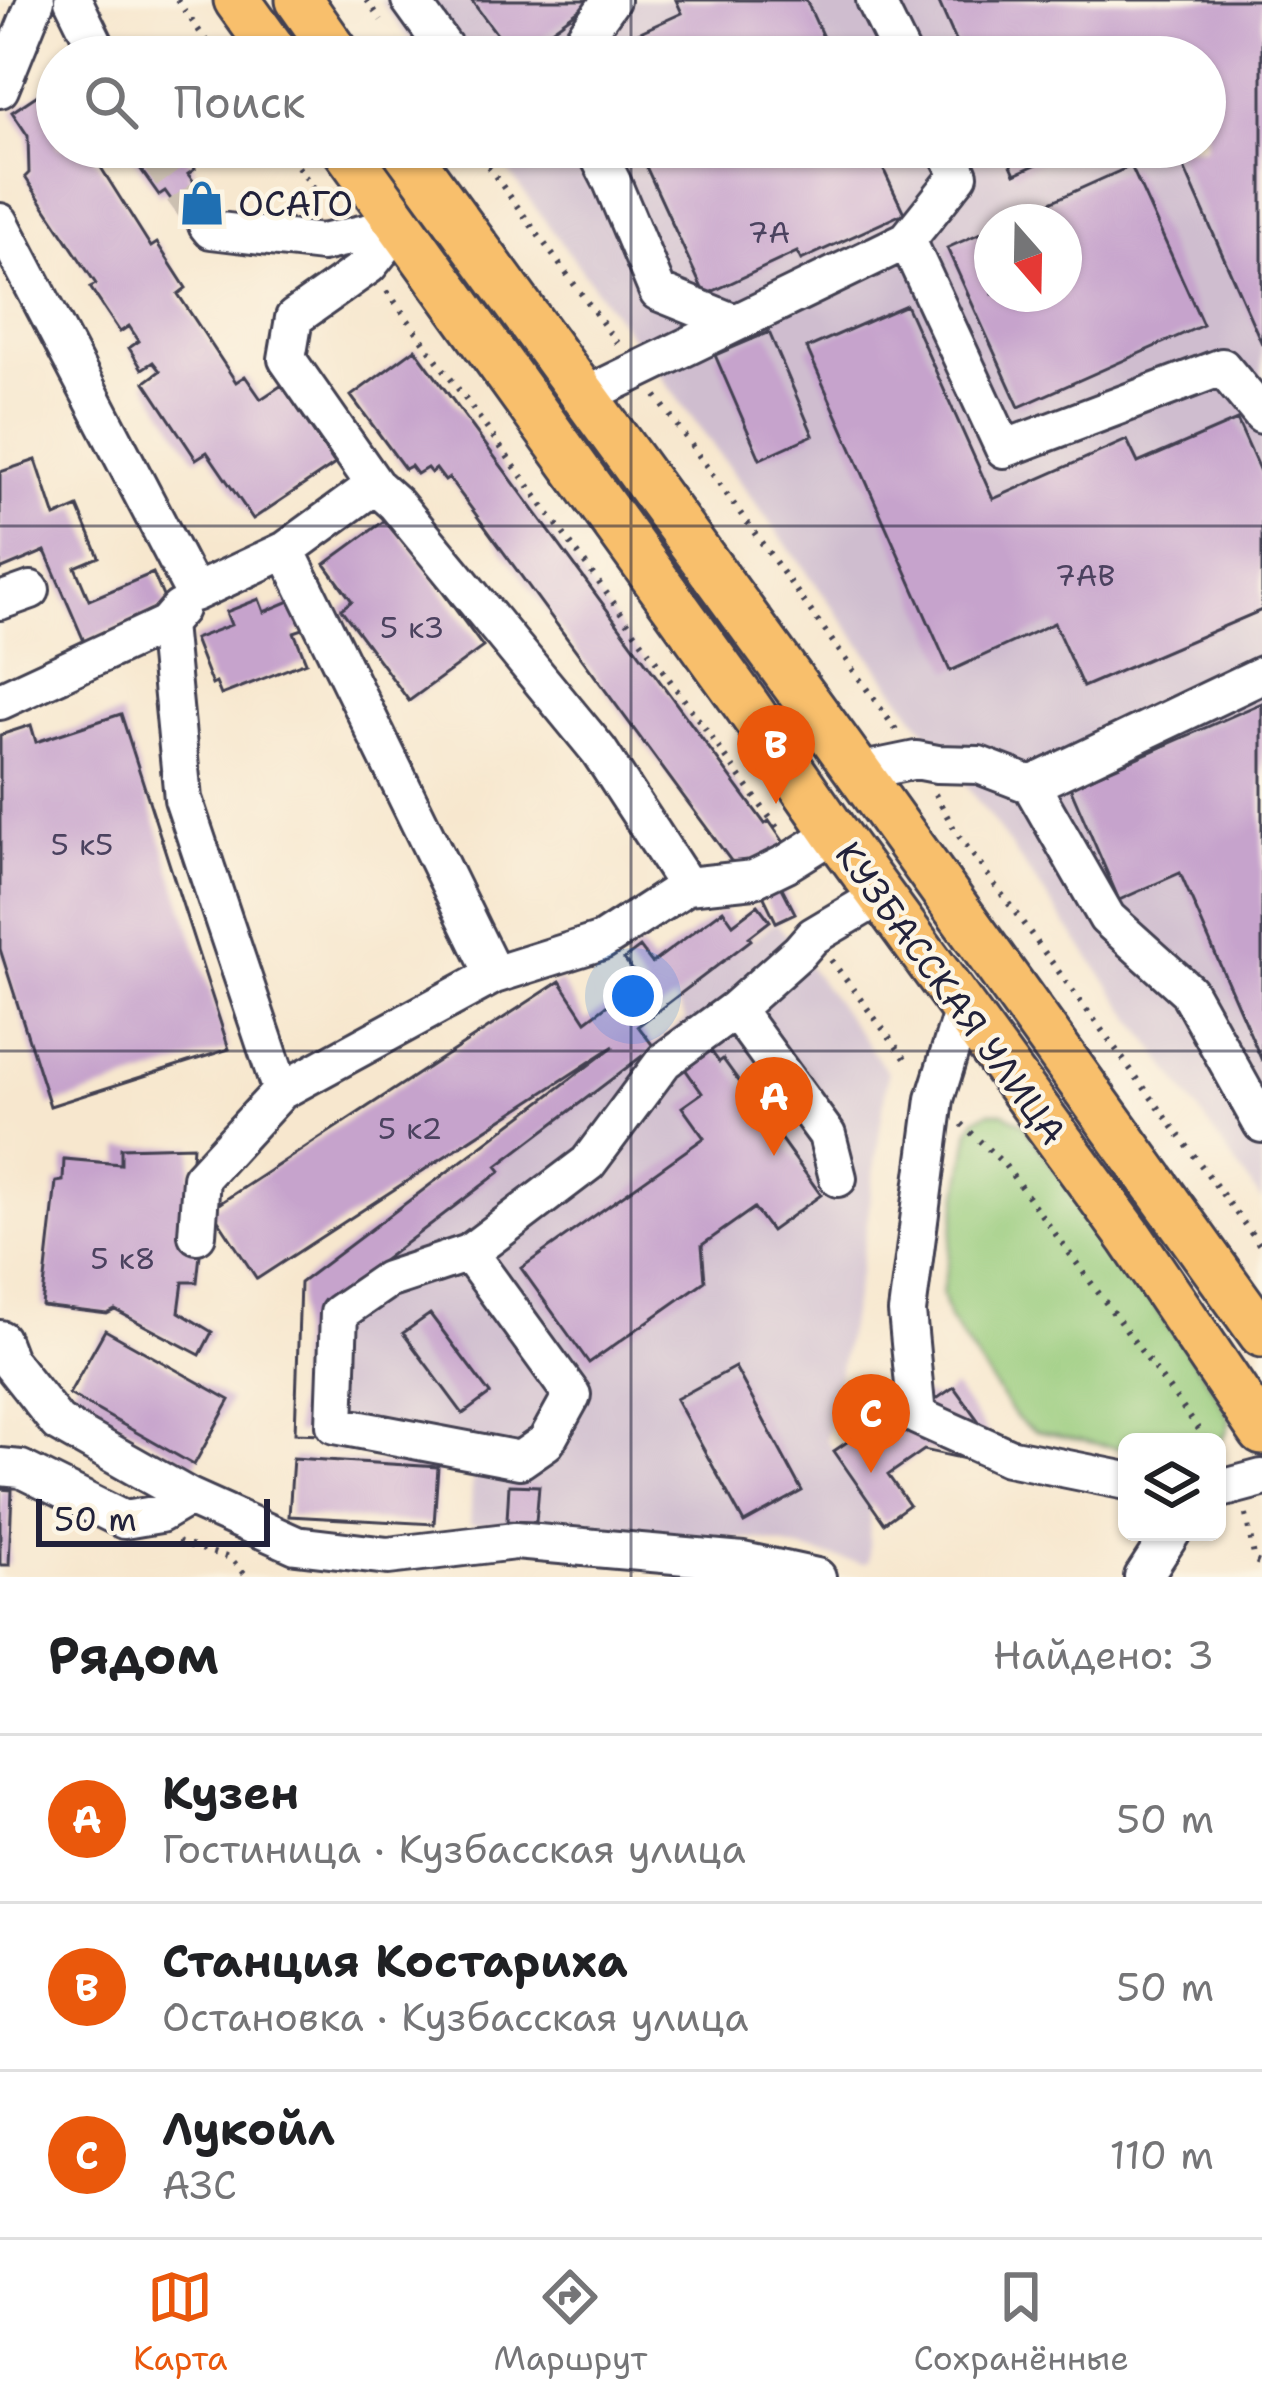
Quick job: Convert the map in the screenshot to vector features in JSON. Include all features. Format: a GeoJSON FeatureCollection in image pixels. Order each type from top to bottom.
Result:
{"type":"FeatureCollection","features":[{"type":"Feature","properties":{"kind":"main road"},"geometry":{"type":"LineString","coordinates":[[237,0],[263,36]]}},
{"type":"Feature","properties":{"kind":"main road"},"geometry":{"type":"LineString","coordinates":[[299,0],[324,36]]}},
{"type":"Feature","properties":{"kind":"main road","name":"КУЗБАССКАЯ УЛИЦА"},"geometry":{"type":"LineString","coordinates":[[359,168],[1130,1237],[1262,1432]]}},
{"type":"Feature","properties":{"kind":"main road","name":"КУЗБАССКАЯ УЛИЦА"},"geometry":{"type":"LineString","coordinates":[[418,168],[1262,1334]]}},
{"type":"Feature","properties":{"kind":"lane"},"geometry":{"type":"LineString","coordinates":[[0,89],[36,0]]}},
{"type":"Feature","properties":{"kind":"lane"},"geometry":{"type":"LineString","coordinates":[[73,0],[91,36]]}},
{"type":"Feature","properties":{"kind":"lane"},"geometry":{"type":"LineString","coordinates":[[410,0],[436,36]]}},
{"type":"Feature","properties":{"kind":"lane"},"geometry":{"type":"LineString","coordinates":[[585,36],[611,0]]}},
{"type":"Feature","properties":{"kind":"lane"},"geometry":{"type":"LineString","coordinates":[[875,0],[892,36]]}},
{"type":"Feature","properties":{"kind":"lane"},"geometry":{"type":"LineString","coordinates":[[605,168],[658,292],[735,323]]}},
{"type":"Feature","properties":{"kind":"lane"},"geometry":{"type":"LineString","coordinates":[[585,396],[907,240],[958,175],[955,168]]}},
{"type":"Feature","properties":{"kind":"lane"},"geometry":{"type":"LineString","coordinates":[[0,222],[194,593]]}},
{"type":"Feature","properties":{"kind":"lane"},"geometry":{"type":"LineString","coordinates":[[207,224],[211,230],[359,251]]}},
{"type":"Feature","properties":{"kind":"lane"},"geometry":{"type":"LineString","coordinates":[[401,226],[359,251],[294,318],[287,359],[375,485],[396,504],[599,752],[687,886]]}},
{"type":"Feature","properties":{"kind":"lane"},"geometry":{"type":"LineString","coordinates":[[907,240],[1004,448],[1222,368],[1262,415]]}},
{"type":"Feature","properties":{"kind":"lane"},"geometry":{"type":"LineString","coordinates":[[0,700],[166,624],[194,593],[286,550],[375,485]]}},
{"type":"Feature","properties":{"kind":"lane"},"geometry":{"type":"LineString","coordinates":[[286,550],[494,975]]}},
{"type":"Feature","properties":{"kind":"lane"},"geometry":{"type":"LineString","coordinates":[[166,624],[183,799],[280,1091]]}},
{"type":"Feature","properties":{"kind":"lane"},"geometry":{"type":"LineString","coordinates":[[1031,785],[1262,675]]}},
{"type":"Feature","properties":{"kind":"lane"},"geometry":{"type":"LineString","coordinates":[[858,772],[916,760],[980,765],[1031,785],[1107,918],[1188,991],[1262,1124]]}},
{"type":"Feature","properties":{"kind":"lane"},"geometry":{"type":"LineString","coordinates":[[197,1235],[201,1178],[280,1091],[494,975],[602,941],[687,886],[754,879],[835,833]]}},
{"type":"Feature","properties":{"kind":"lane"},"geometry":{"type":"LineString","coordinates":[[469,1253],[572,1395],[546,1442],[520,1460],[335,1425],[339,1313],[387,1280],[469,1253],[588,1163],[664,1061],[735,1009],[813,936],[882,895]]}},
{"type":"Feature","properties":{"kind":"lane"},"geometry":{"type":"LineString","coordinates":[[735,1009],[827,1135],[838,1178]]}},
{"type":"Feature","properties":{"kind":"lane"},"geometry":{"type":"LineString","coordinates":[[963,1009],[935,1099],[907,1312],[917,1416],[1008,1457],[1118,1479]]}},
{"type":"Feature","properties":{"kind":"lane"},"geometry":{"type":"LineString","coordinates":[[0,1339],[8,1360],[58,1423],[188,1497],[296,1545],[388,1556],[515,1540],[743,1561],[817,1577]]}},
{"type":"Feature","properties":{"kind":"lane"},"geometry":{"type":"LineString","coordinates":[[0,1467],[21,1469],[124,1520],[160,1514],[188,1497]]}},
{"type":"Feature","properties":{"kind":"lane"},"geometry":{"type":"LineString","coordinates":[[1226,1488],[1262,1478]]}},
{"type":"Feature","properties":{"kind":"lane"},"geometry":{"type":"LineString","coordinates":[[1143,1577],[1166,1541]]}},
{"type":"Feature","properties":{"kind":"path"},"geometry":{"type":"LineString","coordinates":[[177,0],[203,36]]}},
{"type":"Feature","properties":{"kind":"path"},"geometry":{"type":"LineString","coordinates":[[299,168],[787,841],[787,863]]}},
{"type":"Feature","properties":{"kind":"path"},"geometry":{"type":"LineString","coordinates":[[489,168],[882,707],[956,832],[1262,1248]]}},
{"type":"Feature","properties":{"kind":"path"},"geometry":{"type":"LineString","coordinates":[[813,936],[935,1099],[1004,1164],[1201,1433]]}},
{"type":"Feature","properties":{"kind":"path"},"geometry":{"type":"LineString","coordinates":[[133,1519],[172,1540],[230,1558],[248,1577]]}},
{"type":"Feature","properties":{"kind":"shaded area"},"geometry":{"type":"Polygon","coordinates":[[[380,0],[1262,0],[1262,1201],[994,823],[506,168],[1226,168],[1226,36],[407,36],[380,0]]]}},
{"type":"Feature","properties":{"kind":"shaded area"},"geometry":{"type":"Polygon","coordinates":[[[776,922],[888,1072],[861,1265],[826,1439],[870,1503],[869,1561],[863,1564],[759,1540],[470,1524],[473,1460],[328,1452],[328,1435],[295,1433],[300,1283],[639,1027],[652,1044],[686,1019],[673,999],[776,922]]]}},
{"type":"Feature","properties":{"kind":"green space"},"geometry":{"type":"Polygon","coordinates":[[[1003,1112],[1023,1124],[1217,1394],[1230,1421],[1226,1433],[1118,1433],[1118,1448],[1035,1431],[1015,1417],[949,1318],[942,1293],[970,1129],[977,1118],[1003,1112]]]}},
{"type":"Feature","properties":{"kind":"building"},"geometry":{"type":"Polygon","coordinates":[[[471,0],[593,0],[543,36],[498,36],[471,0]]]}},
{"type":"Feature","properties":{"kind":"building"},"geometry":{"type":"Polygon","coordinates":[[[676,0],[806,0],[822,36],[631,36],[682,13],[676,0]]]}},
{"type":"Feature","properties":{"kind":"building"},"geometry":{"type":"Polygon","coordinates":[[[938,0],[1262,0],[1262,344],[1184,168],[1226,168],[1226,36],[954,36],[938,0]]]}},
{"type":"Feature","properties":{"kind":"building"},"geometry":{"type":"Polygon","coordinates":[[[36,96],[36,168],[101,168],[151,247],[157,243],[186,288],[178,294],[236,382],[245,376],[261,399],[282,385],[335,464],[253,519],[207,452],[196,459],[145,382],[160,371],[153,362],[142,369],[129,348],[139,341],[129,326],[120,332],[90,287],[96,284],[25,177],[29,173],[28,136],[12,112],[36,96]]]}},
{"type":"Feature","properties":{"kind":"building"},"geometry":{"type":"Polygon","coordinates":[[[140,168],[194,168],[188,174],[219,216],[195,233],[165,191],[159,195],[140,168]]]}},
{"type":"Feature","properties":{"kind":"building"},"geometry":{"type":"Polygon","coordinates":[[[647,168],[883,168],[904,213],[801,260],[797,252],[705,295],[647,168]]]}},
{"type":"Feature","properties":{"kind":"building"},"geometry":{"type":"Polygon","coordinates":[[[1132,168],[1203,325],[1019,407],[976,312],[1082,312],[1082,204],[1046,204],[1132,168]]]}},
{"type":"Feature","properties":{"kind":"building"},"geometry":{"type":"Polygon","coordinates":[[[974,236],[974,308],[947,248],[974,236]]]}},
{"type":"Feature","properties":{"kind":"building"},"geometry":{"type":"Polygon","coordinates":[[[906,305],[993,499],[1127,440],[1138,463],[1237,420],[1262,476],[1262,610],[1083,687],[1054,623],[950,671],[807,348],[906,305]]]}},
{"type":"Feature","properties":{"kind":"building"},"geometry":{"type":"Polygon","coordinates":[[[769,332],[813,435],[760,459],[715,355],[769,332]]]}},
{"type":"Feature","properties":{"kind":"building"},"geometry":{"type":"Polygon","coordinates":[[[415,349],[765,824],[769,821],[783,849],[745,864],[731,861],[449,478],[445,481],[436,469],[417,474],[411,466],[405,469],[351,396],[415,349]]]}},
{"type":"Feature","properties":{"kind":"building"},"geometry":{"type":"Polygon","coordinates":[[[36,460],[55,517],[78,507],[99,557],[75,567],[89,600],[153,573],[167,606],[84,641],[45,551],[0,570],[0,472],[36,460]]]}},
{"type":"Feature","properties":{"kind":"building"},"geometry":{"type":"Polygon","coordinates":[[[388,518],[483,647],[409,701],[341,609],[352,601],[325,564],[388,518]]]}},
{"type":"Feature","properties":{"kind":"building"},"geometry":{"type":"Polygon","coordinates":[[[259,599],[264,612],[292,600],[303,629],[294,632],[306,662],[221,695],[216,683],[212,685],[194,639],[231,625],[226,612],[259,599]]]}},
{"type":"Feature","properties":{"kind":"building"},"geometry":{"type":"Polygon","coordinates":[[[1262,703],[1262,1061],[1180,873],[1119,900],[1070,787],[1262,703]]]}},
{"type":"Feature","properties":{"kind":"building"},"geometry":{"type":"Polygon","coordinates":[[[121,714],[229,1049],[50,1106],[0,949],[0,735],[31,725],[36,742],[121,714]]]}},
{"type":"Feature","properties":{"kind":"building"},"geometry":{"type":"Polygon","coordinates":[[[778,880],[795,913],[776,922],[760,889],[778,880]]]}},
{"type":"Feature","properties":{"kind":"building"},"geometry":{"type":"Polygon","coordinates":[[[758,905],[770,921],[638,1026],[654,1047],[327,1303],[323,1434],[295,1433],[300,1283],[614,1046],[257,1279],[211,1209],[560,981],[586,1021],[633,986],[638,992],[645,986],[624,959],[640,947],[652,963],[723,910],[733,924],[758,905]]]}},
{"type":"Feature","properties":{"kind":"building"},"geometry":{"type":"Polygon","coordinates":[[[709,1048],[719,1062],[723,1059],[821,1195],[771,1231],[754,1208],[702,1245],[705,1281],[589,1363],[521,1268],[704,1138],[682,1107],[702,1093],[683,1066],[709,1048]]]}},
{"type":"Feature","properties":{"kind":"building"},"geometry":{"type":"Polygon","coordinates":[[[193,1146],[186,1236],[202,1236],[197,1282],[183,1282],[179,1312],[212,1332],[200,1355],[115,1310],[107,1314],[42,1306],[56,1182],[63,1181],[64,1159],[121,1164],[121,1148],[193,1146]]]}},
{"type":"Feature","properties":{"kind":"building"},"geometry":{"type":"Polygon","coordinates":[[[430,1314],[490,1394],[463,1414],[403,1333],[430,1314]]]}},
{"type":"Feature","properties":{"kind":"building"},"geometry":{"type":"Polygon","coordinates":[[[105,1330],[230,1400],[194,1465],[69,1394],[105,1330]]]}},
{"type":"Feature","properties":{"kind":"building"},"geometry":{"type":"Polygon","coordinates":[[[735,1367],[802,1491],[744,1523],[676,1399],[735,1367]]]}},
{"type":"Feature","properties":{"kind":"building"},"geometry":{"type":"Polygon","coordinates":[[[888,1387],[938,1398],[954,1387],[996,1445],[974,1461],[924,1450],[888,1475],[909,1505],[884,1523],[834,1451],[853,1438],[840,1420],[888,1387]]]}},
{"type":"Feature","properties":{"kind":"building"},"geometry":{"type":"Polygon","coordinates":[[[293,1458],[438,1467],[434,1524],[289,1516],[293,1458]]]}},
{"type":"Feature","properties":{"kind":"building"},"geometry":{"type":"Polygon","coordinates":[[[509,1485],[539,1486],[536,1522],[507,1521],[509,1485]]]}},
{"type":"Feature","properties":{"kind":"building"},"geometry":{"type":"Polygon","coordinates":[[[0,1489],[12,1490],[9,1565],[0,1565],[0,1489]]]}},
{"type":"Feature","properties":{"kind":"tunnel"},"geometry":{"type":"LineString","coordinates":[[165,168],[207,225]]}},
{"type":"Feature","properties":{"kind":"place","name":"ОСАГО"},"geometry":{"type":"Point","coordinates":[202,203]}},
{"type":"Feature","properties":{"kind":"place","name":"Станция Костариха"},"geometry":{"type":"Point","coordinates":[776,804]}},
{"type":"Feature","properties":{"kind":"place","name":"Кузен"},"geometry":{"type":"Point","coordinates":[774,1156]}},
{"type":"Feature","properties":{"kind":"place","name":"Лукойл"},"geometry":{"type":"Point","coordinates":[871,1473]}}]}
